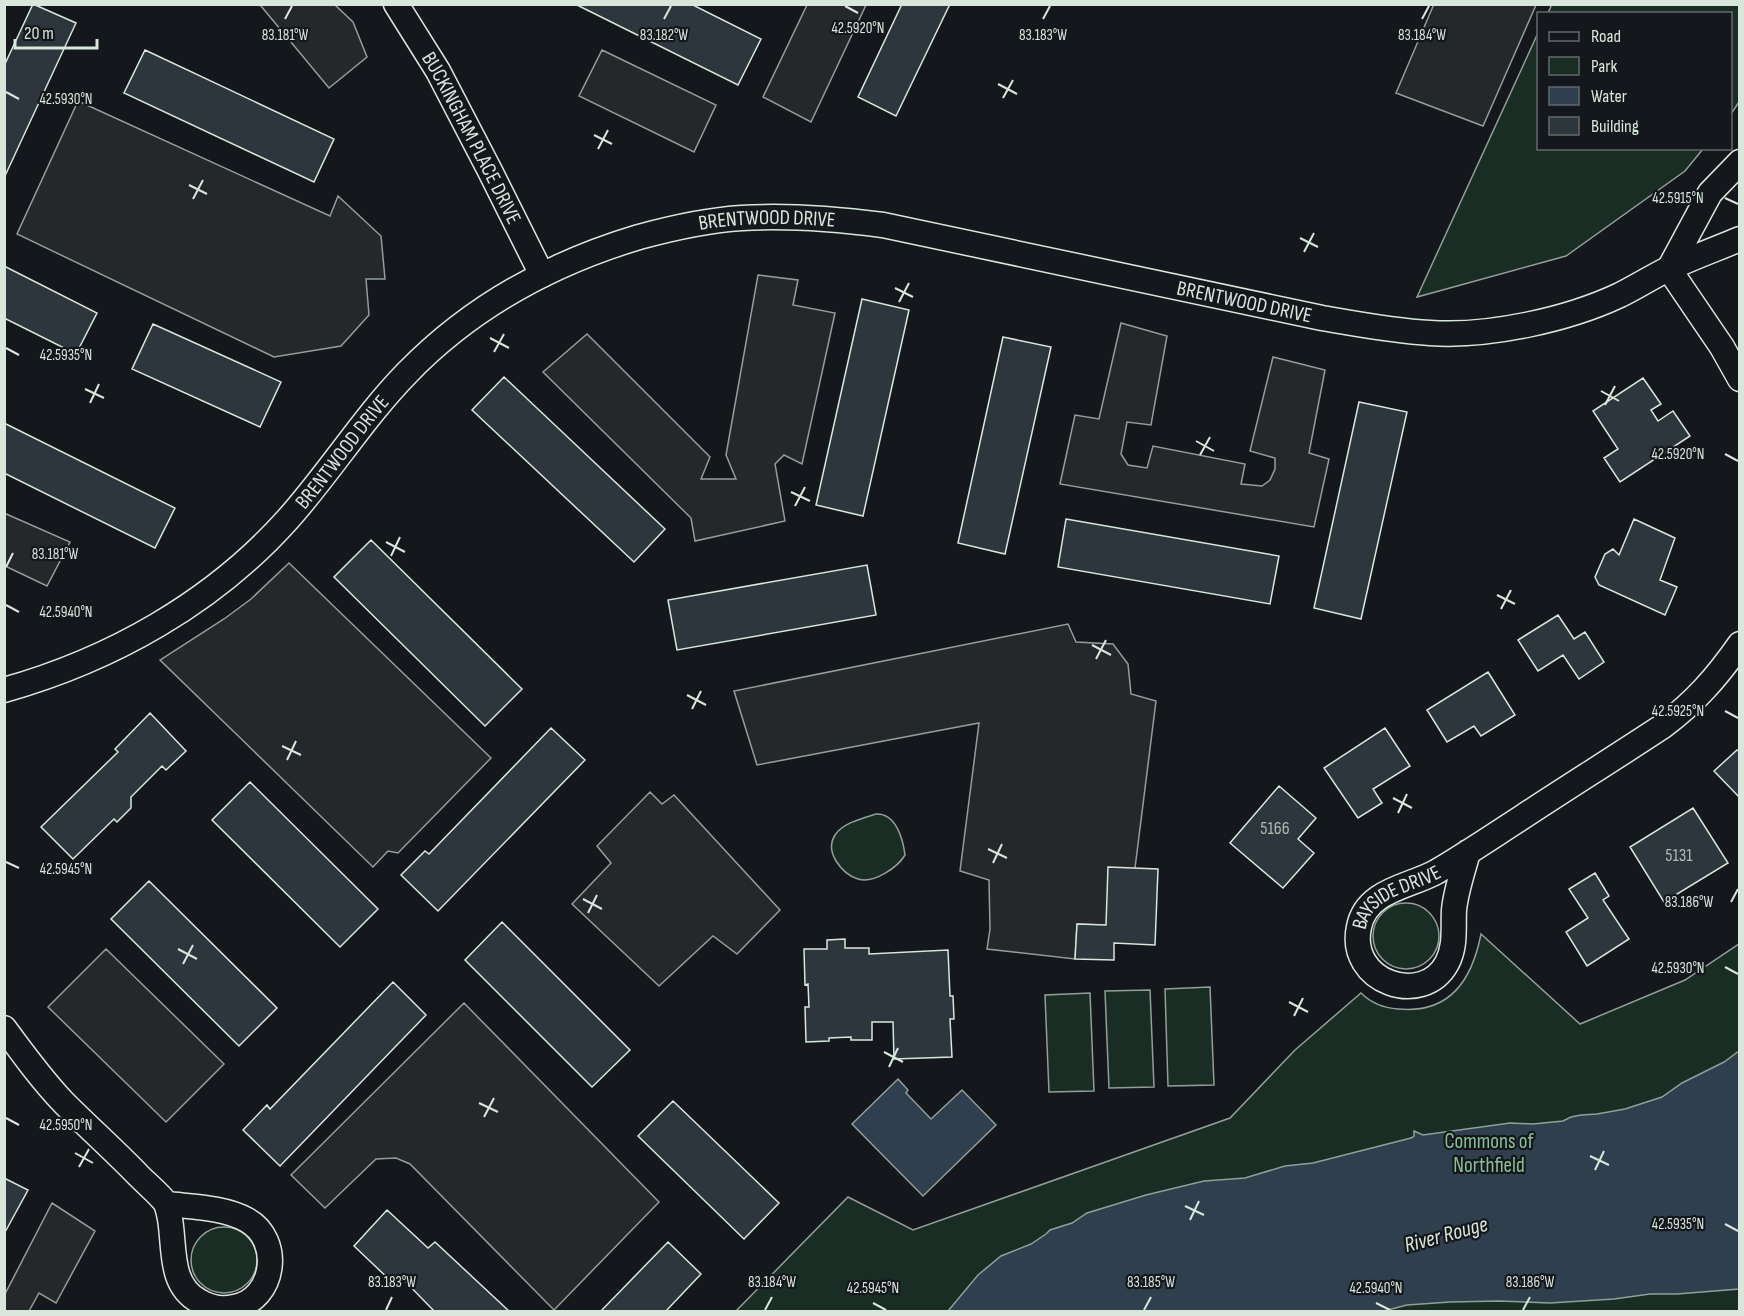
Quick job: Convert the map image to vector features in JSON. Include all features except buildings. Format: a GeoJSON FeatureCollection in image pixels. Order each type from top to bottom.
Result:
{"type":"FeatureCollection","features":[{"type":"Feature","properties":{"kind":"street","name":"BUCKINGHAM PLACE DRIVE"},"geometry":{"type":"LineString","coordinates":[[396,4],[438,71],[542,276]]}},
{"type":"Feature","properties":{"kind":"street"},"geometry":{"type":"LineString","coordinates":[[1740,162],[1710,193],[1669,269],[1722,346],[1740,379]]}},
{"type":"Feature","properties":{"kind":"street","name":"BRENTWOOD DRIVE"},"geometry":{"type":"LineString","coordinates":[[4,690],[59,673],[121,646],[153,628],[216,586],[287,520],[365,420],[408,372],[475,314],[498,298],[574,260],[658,232],[740,218],[808,217],[883,225],[1322,318],[1388,329],[1431,333],[1475,332],[1514,327],[1563,316],[1619,296],[1669,269],[1740,239]]}},
{"type":"Feature","properties":{"kind":"street","name":"BAYSIDE DRIVE"},"geometry":{"type":"LineString","coordinates":[[1468,852],[1454,910],[1453,947],[1448,963],[1440,973],[1431,980],[1417,985],[1398,985],[1383,981],[1369,971],[1361,958],[1358,930],[1361,918],[1377,898],[1434,873],[1663,726],[1705,690],[1740,644]]}},
{"type":"Feature","properties":{"kind":"street"},"geometry":{"type":"LineString","coordinates":[[4,1028],[29,1063],[64,1102],[167,1204],[222,1211],[247,1219],[258,1228],[266,1240],[271,1257],[266,1282],[259,1292],[242,1305],[233,1308],[207,1306],[195,1300],[183,1288],[176,1273],[167,1204]]}},
{"type":"Feature","properties":{"kind":"green space"},"geometry":{"type":"Polygon","coordinates":[[[1552,4],[1739,5],[1739,102],[1732,112],[1732,12],[1548,12],[1552,4]]]}},
{"type":"Feature","properties":{"kind":"green space"},"geometry":{"type":"Polygon","coordinates":[[[1537,35],[1537,150],[1702,150],[1685,171],[1566,256],[1417,297],[1537,35]]]}},
{"type":"Feature","properties":{"kind":"green space"},"geometry":{"type":"Polygon","coordinates":[[[876,814],[883,815],[893,822],[900,835],[905,855],[897,865],[878,877],[858,879],[836,862],[832,842],[843,827],[876,814]]]}},
{"type":"Feature","properties":{"kind":"green space"},"geometry":{"type":"Polygon","coordinates":[[[1406,903],[1419,906],[1429,913],[1436,923],[1439,936],[1436,949],[1429,959],[1419,966],[1406,969],[1393,966],[1383,959],[1376,949],[1373,936],[1376,923],[1383,913],[1393,906],[1406,903]]]}},
{"type":"Feature","properties":{"kind":"green space","name":"Commons of Northfield"},"geometry":{"type":"Polygon","coordinates":[[[1481,934],[1580,1024],[1685,980],[1739,944],[1739,1311],[735,1312],[848,1197],[913,1230],[1230,1118],[1295,1050],[1361,993],[1378,1005],[1398,1009],[1432,1006],[1445,1000],[1456,991],[1472,966],[1481,934]]]}},
{"type":"Feature","properties":{"kind":"green space"},"geometry":{"type":"Polygon","coordinates":[[[1210,987],[1214,1085],[1168,1086],[1165,989],[1210,987]]]}},
{"type":"Feature","properties":{"kind":"green space"},"geometry":{"type":"Polygon","coordinates":[[[1150,990],[1154,1087],[1109,1088],[1105,991],[1150,990]]]}},
{"type":"Feature","properties":{"kind":"green space"},"geometry":{"type":"Polygon","coordinates":[[[1090,993],[1094,1091],[1049,1092],[1045,995],[1090,993]]]}},
{"type":"Feature","properties":{"kind":"green space"},"geometry":{"type":"Polygon","coordinates":[[[224,1227],[237,1229],[247,1237],[255,1247],[257,1260],[255,1273],[247,1283],[237,1291],[224,1293],[211,1291],[201,1283],[193,1273],[191,1260],[193,1247],[201,1237],[211,1229],[224,1227]]]}},
{"type":"Feature","properties":{"kind":"shaded area"},"geometry":{"type":"Polygon","coordinates":[[[1434,4],[1536,5],[1483,126],[1396,93],[1434,4]]]}},
{"type":"Feature","properties":{"kind":"shaded area"},"geometry":{"type":"Polygon","coordinates":[[[262,5],[335,5],[353,22],[367,57],[329,88],[262,5]]]}},
{"type":"Feature","properties":{"kind":"shaded area"},"geometry":{"type":"Polygon","coordinates":[[[807,5],[866,5],[811,122],[763,97],[807,5]]]}},
{"type":"Feature","properties":{"kind":"shaded area"},"geometry":{"type":"Polygon","coordinates":[[[602,50],[716,105],[694,152],[579,96],[602,50]]]}},
{"type":"Feature","properties":{"kind":"shaded area"},"geometry":{"type":"Polygon","coordinates":[[[78,101],[330,216],[338,196],[381,236],[385,279],[366,279],[369,315],[341,346],[274,357],[17,234],[78,101]]]}},
{"type":"Feature","properties":{"kind":"shaded area"},"geometry":{"type":"Polygon","coordinates":[[[758,275],[798,280],[793,305],[835,313],[802,464],[784,455],[775,464],[785,521],[695,541],[691,518],[543,372],[587,334],[710,457],[701,479],[736,479],[726,455],[758,275]]]}},
{"type":"Feature","properties":{"kind":"shaded area"},"geometry":{"type":"Polygon","coordinates":[[[1121,323],[1167,336],[1151,425],[1127,422],[1121,454],[1128,465],[1147,468],[1153,446],[1245,464],[1241,484],[1262,486],[1270,480],[1275,469],[1275,458],[1250,451],[1273,357],[1325,370],[1309,453],[1329,459],[1314,527],[1060,484],[1075,415],[1099,419],[1121,323]]]}},
{"type":"Feature","properties":{"kind":"shaded area"},"geometry":{"type":"Polygon","coordinates":[[[4,513],[70,542],[47,586],[5,566],[4,513]]]}},
{"type":"Feature","properties":{"kind":"shaded area"},"geometry":{"type":"Polygon","coordinates":[[[289,563],[491,758],[398,853],[388,851],[373,867],[160,660],[251,599],[289,563]]]}},
{"type":"Feature","properties":{"kind":"shaded area"},"geometry":{"type":"Polygon","coordinates":[[[1068,624],[1076,642],[1113,644],[1128,664],[1131,694],[1156,701],[1135,868],[1106,925],[1077,924],[1075,959],[987,949],[990,929],[989,880],[960,871],[979,723],[757,765],[734,691],[1068,624]]]}},
{"type":"Feature","properties":{"kind":"shaded area"},"geometry":{"type":"Polygon","coordinates":[[[650,792],[662,804],[674,795],[780,910],[737,954],[713,936],[659,986],[572,904],[611,863],[597,846],[650,792]]]}},
{"type":"Feature","properties":{"kind":"shaded area"},"geometry":{"type":"Polygon","coordinates":[[[106,949],[224,1064],[166,1122],[48,1007],[106,949]]]}},
{"type":"Feature","properties":{"kind":"shaded area"},"geometry":{"type":"Polygon","coordinates":[[[464,1003],[659,1202],[554,1310],[410,1164],[396,1158],[376,1159],[325,1208],[291,1175],[464,1003]]]}},
{"type":"Feature","properties":{"kind":"shaded area"},"geometry":{"type":"Polygon","coordinates":[[[52,1203],[95,1231],[56,1303],[39,1293],[29,1311],[5,1311],[5,1294],[52,1203]]]}},
{"type":"Feature","properties":{"kind":"water","name":"River Rouge"},"geometry":{"type":"Polygon","coordinates":[[[1739,1051],[1739,1289],[1550,1303],[1450,1302],[1407,1305],[1380,1312],[948,1311],[978,1275],[1001,1256],[1031,1244],[1050,1230],[1072,1223],[1087,1213],[1204,1181],[1245,1178],[1285,1166],[1313,1163],[1411,1138],[1414,1136],[1414,1131],[1423,1135],[1510,1123],[1533,1124],[1563,1121],[1581,1115],[1625,1109],[1662,1097],[1739,1051]]]}},
{"type":"Feature","properties":{"kind":"water"},"geometry":{"type":"Polygon","coordinates":[[[898,1079],[908,1090],[906,1093],[931,1119],[962,1090],[996,1125],[923,1196],[852,1124],[898,1079]]]}}]}
